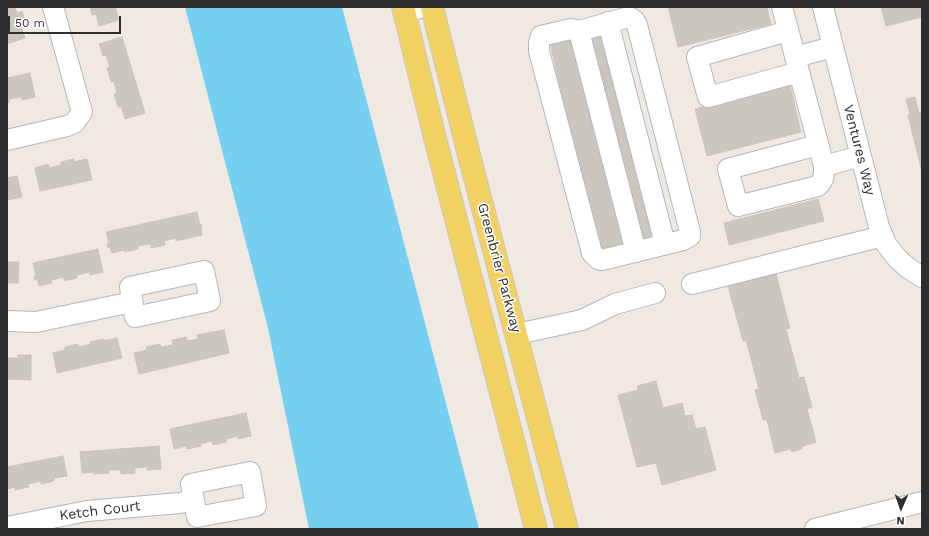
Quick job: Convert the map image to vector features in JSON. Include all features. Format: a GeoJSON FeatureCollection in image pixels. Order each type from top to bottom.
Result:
{"type":"FeatureCollection","features":[{"type":"Feature","properties":{"kind":"main road","name":"Greenbrier Parkway"},"geometry":{"type":"LineString","coordinates":[[432,7],[566,529]]}},
{"type":"Feature","properties":{"kind":"main road","name":"Greenbrier Parkway"},"geometry":{"type":"LineString","coordinates":[[410,9],[437,145],[536,529]]}},
{"type":"Feature","properties":{"kind":"street"},"geometry":{"type":"LineString","coordinates":[[7,140],[67,126],[74,123],[82,112],[53,7]]}},
{"type":"Feature","properties":{"kind":"street"},"geometry":{"type":"LineString","coordinates":[[782,7],[824,166],[823,179],[818,186],[738,206],[728,169],[818,145]]}},
{"type":"Feature","properties":{"kind":"street","name":"Ventures Way"},"geometry":{"type":"LineString","coordinates":[[823,7],[879,227],[886,244],[897,258],[908,268],[922,277]]}},
{"type":"Feature","properties":{"kind":"street"},"geometry":{"type":"LineString","coordinates":[[629,17],[634,20],[637,25],[690,227],[690,236],[636,252],[602,260],[598,259],[592,252],[545,74],[539,43],[541,36],[571,29],[579,31],[608,22],[629,17]]}},
{"type":"Feature","properties":{"kind":"street"},"geometry":{"type":"LineString","coordinates":[[608,22],[665,244]]}},
{"type":"Feature","properties":{"kind":"street"},"geometry":{"type":"LineString","coordinates":[[579,31],[636,252]]}},
{"type":"Feature","properties":{"kind":"street"},"geometry":{"type":"LineString","coordinates":[[788,31],[697,57],[708,97],[797,65],[833,47]]}},
{"type":"Feature","properties":{"kind":"street"},"geometry":{"type":"LineString","coordinates":[[824,166],[861,156]]}},
{"type":"Feature","properties":{"kind":"street"},"geometry":{"type":"LineString","coordinates":[[692,284],[883,236]]}},
{"type":"Feature","properties":{"kind":"street"},"geometry":{"type":"LineString","coordinates":[[517,334],[582,320],[615,304],[655,293]]}},
{"type":"Feature","properties":{"kind":"street"},"geometry":{"type":"LineString","coordinates":[[7,321],[36,322],[132,302]]}},
{"type":"Feature","properties":{"kind":"street","name":"Ketch Court"},"geometry":{"type":"LineString","coordinates":[[7,527],[87,511],[180,503],[194,500]]}},
{"type":"Feature","properties":{"kind":"street"},"geometry":{"type":"LineString","coordinates":[[815,529],[922,502]]}},
{"type":"Feature","properties":{"kind":"water"},"geometry":{"type":"Polygon","coordinates":[[[185,7],[342,7],[479,529],[309,529],[268,328],[185,7]]]}},
{"type":"Feature","properties":{"kind":"building"},"geometry":{"type":"Polygon","coordinates":[[[7,7],[15,7],[17,13],[22,11],[26,24],[21,26],[25,38],[7,44],[7,7]]]}},
{"type":"Feature","properties":{"kind":"building"},"geometry":{"type":"Polygon","coordinates":[[[90,7],[115,7],[119,20],[99,26],[96,14],[92,15],[90,7]]]}},
{"type":"Feature","properties":{"kind":"building"},"geometry":{"type":"Polygon","coordinates":[[[668,7],[767,7],[771,24],[678,47],[668,7]]]}},
{"type":"Feature","properties":{"kind":"building"},"geometry":{"type":"Polygon","coordinates":[[[881,7],[922,7],[922,17],[886,26],[881,7]]]}},
{"type":"Feature","properties":{"kind":"building"},"geometry":{"type":"Polygon","coordinates":[[[608,35],[654,237],[637,242],[591,39],[608,35]]]}},
{"type":"Feature","properties":{"kind":"building"},"geometry":{"type":"Polygon","coordinates":[[[577,36],[624,245],[597,251],[550,42],[577,36]]]}},
{"type":"Feature","properties":{"kind":"building"},"geometry":{"type":"Polygon","coordinates":[[[122,37],[145,113],[125,119],[121,106],[118,107],[114,94],[117,93],[114,81],[111,82],[107,68],[110,67],[106,55],[103,56],[99,44],[122,37]]]}},
{"type":"Feature","properties":{"kind":"building"},"geometry":{"type":"Polygon","coordinates":[[[30,73],[35,97],[22,100],[21,97],[9,99],[9,103],[7,103],[7,78],[30,73]]]}},
{"type":"Feature","properties":{"kind":"building"},"geometry":{"type":"Polygon","coordinates":[[[790,85],[801,132],[707,156],[695,109],[790,85]]]}},
{"type":"Feature","properties":{"kind":"building"},"geometry":{"type":"Polygon","coordinates":[[[915,97],[919,113],[922,112],[922,172],[908,115],[910,115],[906,99],[915,97]]]}},
{"type":"Feature","properties":{"kind":"building"},"geometry":{"type":"Polygon","coordinates":[[[74,159],[74,162],[87,159],[92,180],[40,191],[35,168],[48,164],[49,168],[61,165],[61,162],[74,159]]]}},
{"type":"Feature","properties":{"kind":"building"},"geometry":{"type":"Polygon","coordinates":[[[17,176],[22,197],[7,200],[7,178],[17,176]]]}},
{"type":"Feature","properties":{"kind":"building"},"geometry":{"type":"Polygon","coordinates":[[[818,199],[824,221],[729,245],[724,223],[818,199]]]}},
{"type":"Feature","properties":{"kind":"building"},"geometry":{"type":"Polygon","coordinates":[[[197,212],[200,225],[201,224],[202,235],[176,241],[176,238],[164,241],[165,245],[151,248],[150,244],[138,246],[138,249],[125,252],[124,250],[112,253],[110,247],[108,248],[107,244],[109,243],[106,232],[197,212]]]}},
{"type":"Feature","properties":{"kind":"building"},"geometry":{"type":"Polygon","coordinates":[[[98,249],[103,272],[90,275],[89,272],[77,275],[77,278],[64,281],[64,277],[51,280],[52,283],[39,286],[37,279],[35,280],[34,276],[36,276],[33,263],[98,249]]]}},
{"type":"Feature","properties":{"kind":"building"},"geometry":{"type":"Polygon","coordinates":[[[7,262],[19,262],[18,283],[7,283],[7,262]]]}},
{"type":"Feature","properties":{"kind":"building"},"geometry":{"type":"Polygon","coordinates":[[[776,274],[790,328],[786,329],[799,378],[804,377],[812,407],[807,409],[816,442],[792,452],[791,449],[775,453],[767,420],[763,420],[755,390],[759,389],[746,340],[743,341],[728,286],[749,281],[748,278],[756,275],[757,279],[776,274]]]}},
{"type":"Feature","properties":{"kind":"building"},"geometry":{"type":"Polygon","coordinates":[[[224,330],[229,353],[139,374],[134,353],[147,350],[146,347],[160,344],[161,347],[173,345],[172,340],[186,337],[187,341],[198,339],[197,335],[224,330]]]}},
{"type":"Feature","properties":{"kind":"building"},"geometry":{"type":"Polygon","coordinates":[[[117,338],[122,358],[57,373],[53,353],[65,350],[65,347],[78,344],[79,347],[91,344],[90,342],[117,338]]]}},
{"type":"Feature","properties":{"kind":"building"},"geometry":{"type":"Polygon","coordinates":[[[18,355],[31,355],[31,380],[7,379],[7,358],[18,358],[18,355]]]}},
{"type":"Feature","properties":{"kind":"building"},"geometry":{"type":"Polygon","coordinates":[[[656,381],[663,408],[682,403],[685,416],[692,415],[696,429],[705,427],[716,470],[662,485],[656,463],[637,467],[618,395],[638,390],[637,386],[656,381]]]}},
{"type":"Feature","properties":{"kind":"building"},"geometry":{"type":"Polygon","coordinates":[[[246,413],[251,436],[238,439],[238,436],[226,439],[226,442],[213,445],[212,441],[200,444],[201,446],[187,449],[186,446],[174,449],[170,429],[246,413]]]}},
{"type":"Feature","properties":{"kind":"building"},"geometry":{"type":"Polygon","coordinates":[[[159,446],[161,469],[147,470],[147,467],[135,468],[135,473],[121,474],[121,470],[108,470],[109,473],[82,473],[80,452],[159,446]]]}},
{"type":"Feature","properties":{"kind":"building"},"geometry":{"type":"Polygon","coordinates":[[[63,456],[67,476],[54,478],[54,481],[41,484],[41,481],[28,484],[29,487],[15,490],[15,487],[7,489],[7,467],[63,456]]]}}]}
